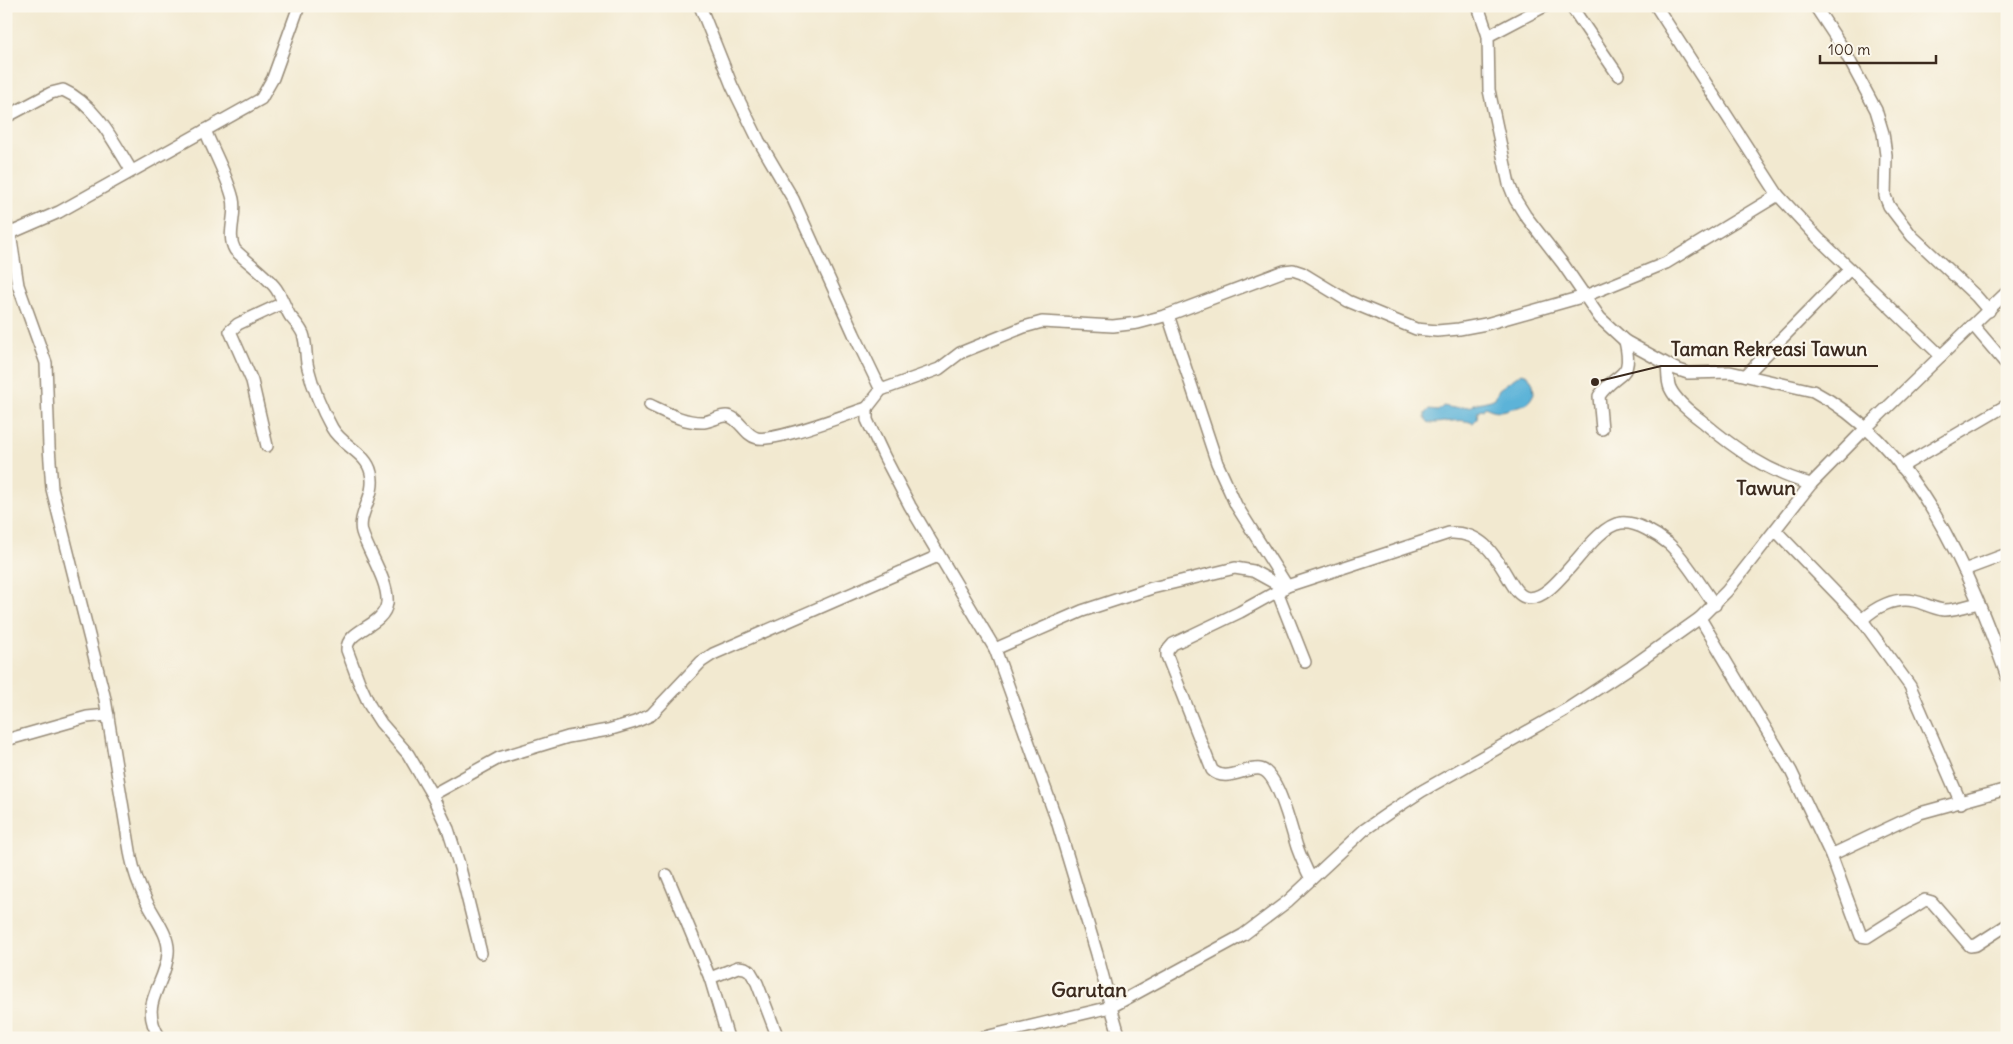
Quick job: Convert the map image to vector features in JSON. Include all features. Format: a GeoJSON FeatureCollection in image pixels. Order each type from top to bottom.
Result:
{"type":"FeatureCollection","features":[{"type":"Feature","properties":{"kind":"street"},"geometry":{"type":"LineString","coordinates":[[160,1038],[151,1021],[151,1008],[168,957],[168,944],[147,902],[133,867],[108,715],[78,586],[52,490],[48,447],[46,363],[18,285],[7,231],[59,212],[131,170],[253,104],[264,94],[273,78],[299,6]]}},
{"type":"Feature","properties":{"kind":"street"},"geometry":{"type":"LineString","coordinates":[[700,6],[732,86],[793,199],[881,390]]}},
{"type":"Feature","properties":{"kind":"street"},"geometry":{"type":"LineString","coordinates":[[1478,6],[1488,36],[1489,90],[1508,184],[1525,215],[1600,318],[1626,341],[1667,365],[1688,372],[1730,372],[1813,391],[1866,428],[1901,467],[1933,512],[1964,570],[2007,677]]}},
{"type":"Feature","properties":{"kind":"street"},"geometry":{"type":"LineString","coordinates":[[1488,36],[1544,6]]}},
{"type":"Feature","properties":{"kind":"street"},"geometry":{"type":"LineString","coordinates":[[1571,6],[1618,75]]}},
{"type":"Feature","properties":{"kind":"street"},"geometry":{"type":"LineString","coordinates":[[1656,6],[1778,196],[1850,270],[1941,356]]}},
{"type":"Feature","properties":{"kind":"street"},"geometry":{"type":"LineString","coordinates":[[1815,6],[1844,50],[1876,110],[1883,133],[1886,196],[1889,206],[1912,236],[1976,296],[1988,311]]}},
{"type":"Feature","properties":{"kind":"street"},"geometry":{"type":"LineString","coordinates":[[6,117],[51,93],[63,90],[76,98],[93,114],[112,138],[131,170]]}},
{"type":"Feature","properties":{"kind":"street"},"geometry":{"type":"LineString","coordinates":[[204,130],[224,172],[233,199],[235,210],[232,244],[240,255],[274,286],[304,335],[308,368],[328,422],[343,443],[367,463],[373,479],[370,500],[363,516],[362,528],[380,574],[387,604],[382,614],[373,624],[350,638],[347,646],[349,658],[370,706],[408,754],[432,795],[448,829],[459,864],[481,953]]}},
{"type":"Feature","properties":{"kind":"street"},"geometry":{"type":"LineString","coordinates":[[650,405],[689,420],[704,422],[730,416],[749,434],[757,438],[777,437],[867,408],[881,390],[939,368],[960,353],[997,336],[1030,325],[1042,322],[1113,326],[1138,323],[1168,315],[1284,271],[1293,270],[1348,300],[1416,329],[1444,330],[1486,324],[1585,296],[1666,263],[1778,196]]}},
{"type":"Feature","properties":{"kind":"street"},"geometry":{"type":"LineString","coordinates":[[1746,375],[1850,270]]}},
{"type":"Feature","properties":{"kind":"street"},"geometry":{"type":"LineString","coordinates":[[981,1038],[1111,1007],[1243,935],[1288,901],[1364,830],[1422,791],[1567,709],[1700,618],[1715,604],[1811,484],[1866,428],[2007,292]]}},
{"type":"Feature","properties":{"kind":"street"},"geometry":{"type":"LineString","coordinates":[[267,446],[252,381],[230,331],[238,324],[283,303]]}},
{"type":"Feature","properties":{"kind":"street"},"geometry":{"type":"LineString","coordinates":[[1168,315],[1217,463],[1236,505],[1258,537],[1283,588],[1305,662]]}},
{"type":"Feature","properties":{"kind":"street"},"geometry":{"type":"LineString","coordinates":[[1973,325],[2007,365]]}},
{"type":"Feature","properties":{"kind":"street"},"geometry":{"type":"LineString","coordinates":[[1602,429],[1599,396],[1629,365],[1626,341]]}},
{"type":"Feature","properties":{"kind":"street"},"geometry":{"type":"LineString","coordinates":[[1667,365],[1669,386],[1675,396],[1710,428],[1746,456],[1770,470],[1811,484]]}},
{"type":"Feature","properties":{"kind":"street"},"geometry":{"type":"LineString","coordinates":[[1901,467],[2007,405]]}},
{"type":"Feature","properties":{"kind":"street"},"geometry":{"type":"LineString","coordinates":[[867,408],[868,420],[884,456],[938,556],[995,649],[1057,821],[1120,1038]]}},
{"type":"Feature","properties":{"kind":"street"},"geometry":{"type":"LineString","coordinates":[[1311,879],[1296,845],[1284,806],[1266,772],[1260,769],[1220,775],[1212,770],[1167,656],[1167,651],[1172,644],[1216,624],[1283,588],[1430,538],[1459,532],[1487,547],[1498,560],[1515,589],[1526,598],[1532,598],[1550,590],[1595,541],[1613,526],[1622,523],[1641,528],[1667,543],[1686,564],[1715,604]]}},
{"type":"Feature","properties":{"kind":"street"},"geometry":{"type":"LineString","coordinates":[[1776,530],[1862,620],[1912,690],[1961,803]]}},
{"type":"Feature","properties":{"kind":"street"},"geometry":{"type":"LineString","coordinates":[[1964,570],[2007,554]]}},
{"type":"Feature","properties":{"kind":"street"},"geometry":{"type":"LineString","coordinates":[[432,795],[499,758],[568,737],[608,730],[651,715],[701,662],[713,654],[938,556]]}},
{"type":"Feature","properties":{"kind":"street"},"geometry":{"type":"LineString","coordinates":[[995,649],[1082,610],[1152,588],[1235,568],[1253,571],[1283,588]]}},
{"type":"Feature","properties":{"kind":"street"},"geometry":{"type":"LineString","coordinates":[[1862,620],[1876,608],[1896,601],[1912,601],[1941,610],[1978,603]]}},
{"type":"Feature","properties":{"kind":"street"},"geometry":{"type":"LineString","coordinates":[[1700,618],[1791,771],[1831,855],[1859,934],[1864,937],[1870,935],[1925,900],[1932,902],[1970,946],[1976,945],[2007,925]]}},
{"type":"Feature","properties":{"kind":"street"},"geometry":{"type":"LineString","coordinates":[[6,740],[87,717],[108,715]]}},
{"type":"Feature","properties":{"kind":"street"},"geometry":{"type":"LineString","coordinates":[[1831,855],[1920,813],[1961,803],[2007,788]]}},
{"type":"Feature","properties":{"kind":"street"},"geometry":{"type":"LineString","coordinates":[[667,875],[710,978],[728,1038]]}},
{"type":"Feature","properties":{"kind":"street"},"geometry":{"type":"LineString","coordinates":[[710,978],[738,967],[750,971],[757,983],[778,1038]]}},
{"type":"Feature","properties":{"kind":"water"},"geometry":{"type":"Polygon","coordinates":[[[1522,373],[1528,375],[1533,384],[1534,393],[1525,404],[1502,411],[1495,411],[1485,407],[1483,410],[1478,411],[1477,419],[1473,423],[1456,421],[1429,423],[1425,418],[1425,413],[1429,410],[1438,411],[1443,406],[1454,408],[1472,406],[1473,404],[1491,400],[1495,398],[1499,389],[1522,373]]]}},
{"type":"Feature","properties":{"kind":"place","name":"Taman Rekreasi Tawun"},"geometry":{"type":"Point","coordinates":[1595,382]}},
{"type":"Feature","properties":{"kind":"district","name":"Tawun"},"geometry":{"type":"Point","coordinates":[1766,487]}},
{"type":"Feature","properties":{"kind":"district","name":"Garutan"},"geometry":{"type":"Point","coordinates":[1089,989]}}]}
